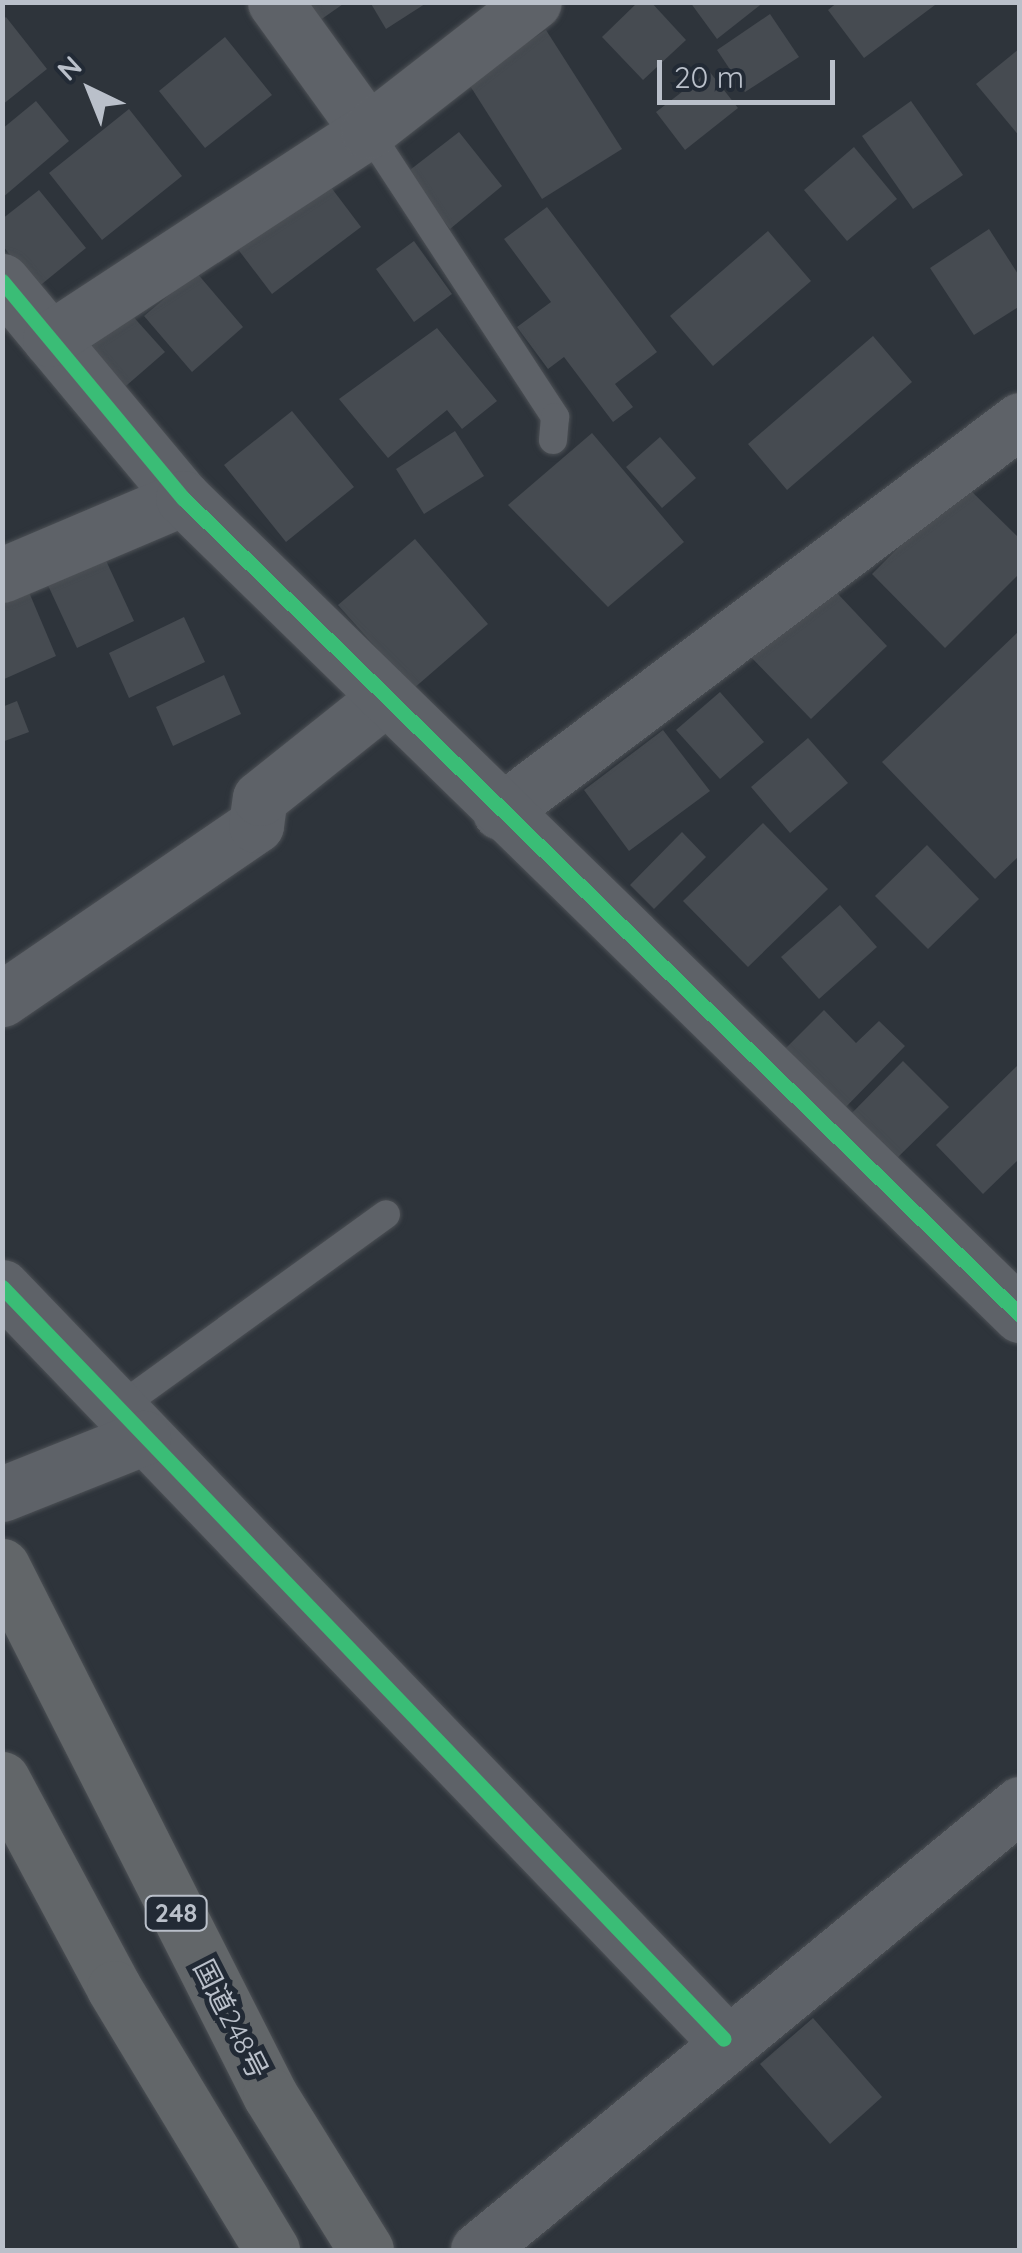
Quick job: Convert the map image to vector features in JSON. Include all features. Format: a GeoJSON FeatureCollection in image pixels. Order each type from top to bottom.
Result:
{"type":"FeatureCollection","features":[{"type":"Feature","properties":{"kind":"highway","name":"国道248号"},"geometry":{"type":"LineString","coordinates":[[2,1566],[270,2095],[366,2250]]}},
{"type":"Feature","properties":{"kind":"highway"},"geometry":{"type":"LineString","coordinates":[[2,1779],[114,1988],[272,2250]]}},
{"type":"Feature","properties":{"kind":"street"},"geometry":{"type":"LineString","coordinates":[[275,2],[368,131]]}},
{"type":"Feature","properties":{"kind":"street"},"geometry":{"type":"LineString","coordinates":[[50,340],[368,131],[534,2]]}},
{"type":"Feature","properties":{"kind":"street"},"geometry":{"type":"LineString","coordinates":[[2,281],[183,498],[384,699],[1020,1315]]}},
{"type":"Feature","properties":{"kind":"street"},"geometry":{"type":"LineString","coordinates":[[500,812],[1020,420]]}},
{"type":"Feature","properties":{"kind":"street"},"geometry":{"type":"LineString","coordinates":[[2,576],[183,498]]}},
{"type":"Feature","properties":{"kind":"street"},"geometry":{"type":"LineString","coordinates":[[2,999],[256,825],[260,798],[384,699]]}},
{"type":"Feature","properties":{"kind":"street"},"geometry":{"type":"LineString","coordinates":[[2,1287],[724,2039]]}},
{"type":"Feature","properties":{"kind":"street"},"geometry":{"type":"LineString","coordinates":[[2,1494],[130,1423]]}},
{"type":"Feature","properties":{"kind":"street"},"geometry":{"type":"LineString","coordinates":[[478,2250],[724,2039],[1020,1804]]}},
{"type":"Feature","properties":{"kind":"lane"},"geometry":{"type":"LineString","coordinates":[[368,131],[555,416],[553,440]]}},
{"type":"Feature","properties":{"kind":"lane"},"geometry":{"type":"LineString","coordinates":[[130,1423],[386,1214]]}},
{"type":"Feature","properties":{"kind":"building"},"geometry":{"type":"Polygon","coordinates":[[[303,2],[346,2],[316,23],[303,2]]]}},
{"type":"Feature","properties":{"kind":"building"},"geometry":{"type":"Polygon","coordinates":[[[370,2],[428,2],[386,29],[370,2]]]}},
{"type":"Feature","properties":{"kind":"building"},"geometry":{"type":"Polygon","coordinates":[[[638,2],[651,2],[686,40],[643,80],[602,37],[638,2]]]}},
{"type":"Feature","properties":{"kind":"building"},"geometry":{"type":"Polygon","coordinates":[[[690,2],[764,2],[717,39],[690,2]]]}},
{"type":"Feature","properties":{"kind":"building"},"geometry":{"type":"Polygon","coordinates":[[[838,2],[939,2],[864,58],[828,10],[838,2]]]}},
{"type":"Feature","properties":{"kind":"building"},"geometry":{"type":"Polygon","coordinates":[[[770,14],[799,57],[745,92],[717,50],[770,14]]]}},
{"type":"Feature","properties":{"kind":"building"},"geometry":{"type":"Polygon","coordinates":[[[6,17],[47,69],[2,105],[2,20],[6,17]]]}},
{"type":"Feature","properties":{"kind":"building"},"geometry":{"type":"Polygon","coordinates":[[[546,30],[622,149],[542,199],[467,81],[546,30]]]}},
{"type":"Feature","properties":{"kind":"building"},"geometry":{"type":"Polygon","coordinates":[[[225,37],[272,95],[205,148],[159,91],[225,37]]]}},
{"type":"Feature","properties":{"kind":"building"},"geometry":{"type":"Polygon","coordinates":[[[1020,48],[1020,137],[976,84],[1020,48]]]}},
{"type":"Feature","properties":{"kind":"building"},"geometry":{"type":"Polygon","coordinates":[[[709,71],[738,108],[685,150],[656,112],[709,71]]]}},
{"type":"Feature","properties":{"kind":"building"},"geometry":{"type":"Polygon","coordinates":[[[36,101],[69,141],[2,198],[2,129],[36,101]]]}},
{"type":"Feature","properties":{"kind":"building"},"geometry":{"type":"Polygon","coordinates":[[[911,101],[963,175],[913,209],[862,136],[911,101]]]}},
{"type":"Feature","properties":{"kind":"building"},"geometry":{"type":"Polygon","coordinates":[[[129,109],[182,176],[102,240],[49,173],[129,109]]]}},
{"type":"Feature","properties":{"kind":"building"},"geometry":{"type":"Polygon","coordinates":[[[459,132],[502,186],[450,229],[406,173],[459,132]]]}},
{"type":"Feature","properties":{"kind":"building"},"geometry":{"type":"Polygon","coordinates":[[[854,147],[897,199],[847,241],[804,190],[854,147]]]}},
{"type":"Feature","properties":{"kind":"building"},"geometry":{"type":"Polygon","coordinates":[[[324,178],[361,227],[272,294],[234,244],[324,178]]]}},
{"type":"Feature","properties":{"kind":"building"},"geometry":{"type":"Polygon","coordinates":[[[39,190],[86,248],[37,288],[2,245],[2,219],[39,190]]]}},
{"type":"Feature","properties":{"kind":"building"},"geometry":{"type":"Polygon","coordinates":[[[547,207],[657,352],[615,384],[633,407],[613,422],[564,357],[548,369],[517,327],[551,302],[504,239],[547,207]]]}},
{"type":"Feature","properties":{"kind":"building"},"geometry":{"type":"Polygon","coordinates":[[[989,229],[1020,277],[1020,306],[974,335],[930,268],[989,229]]]}},
{"type":"Feature","properties":{"kind":"building"},"geometry":{"type":"Polygon","coordinates":[[[768,231],[811,281],[713,366],[670,316],[768,231]]]}},
{"type":"Feature","properties":{"kind":"building"},"geometry":{"type":"Polygon","coordinates":[[[414,241],[452,294],[414,322],[376,269],[414,241]]]}},
{"type":"Feature","properties":{"kind":"building"},"geometry":{"type":"Polygon","coordinates":[[[196,272],[243,327],[192,372],[144,316],[196,272]]]}},
{"type":"Feature","properties":{"kind":"building"},"geometry":{"type":"Polygon","coordinates":[[[120,302],[165,352],[119,392],[74,342],[120,302]]]}},
{"type":"Feature","properties":{"kind":"building"},"geometry":{"type":"Polygon","coordinates":[[[437,328],[497,401],[462,429],[447,410],[388,458],[339,399],[437,328]]]}},
{"type":"Feature","properties":{"kind":"building"},"geometry":{"type":"Polygon","coordinates":[[[873,336],[912,382],[787,490],[748,444],[873,336]]]}},
{"type":"Feature","properties":{"kind":"building"},"geometry":{"type":"Polygon","coordinates":[[[292,411],[354,487],[286,542],[224,465],[292,411]]]}},
{"type":"Feature","properties":{"kind":"building"},"geometry":{"type":"Polygon","coordinates":[[[455,431],[484,476],[424,514],[396,469],[455,431]]]}},
{"type":"Feature","properties":{"kind":"building"},"geometry":{"type":"Polygon","coordinates":[[[592,433],[684,542],[608,607],[508,505],[592,433]]]}},
{"type":"Feature","properties":{"kind":"building"},"geometry":{"type":"Polygon","coordinates":[[[660,437],[696,478],[662,508],[626,467],[660,437]]]}},
{"type":"Feature","properties":{"kind":"building"},"geometry":{"type":"Polygon","coordinates":[[[963,483],[1020,539],[1020,573],[945,648],[872,574],[963,483]]]}},
{"type":"Feature","properties":{"kind":"building"},"geometry":{"type":"Polygon","coordinates":[[[96,539],[134,621],[77,648],[39,566],[96,539]]]}},
{"type":"Feature","properties":{"kind":"building"},"geometry":{"type":"Polygon","coordinates":[[[415,539],[488,624],[413,689],[338,605],[415,539]]]}},
{"type":"Feature","properties":{"kind":"building"},"geometry":{"type":"Polygon","coordinates":[[[20,571],[56,656],[2,680],[2,578],[20,571]]]}},
{"type":"Feature","properties":{"kind":"building"},"geometry":{"type":"Polygon","coordinates":[[[822,577],[887,646],[811,719],[745,651],[822,577]]]}},
{"type":"Feature","properties":{"kind":"building"},"geometry":{"type":"Polygon","coordinates":[[[184,617],[205,662],[129,698],[109,653],[184,617]]]}},
{"type":"Feature","properties":{"kind":"building"},"geometry":{"type":"Polygon","coordinates":[[[1020,630],[1020,855],[995,879],[882,762],[1020,630]]]}},
{"type":"Feature","properties":{"kind":"building"},"geometry":{"type":"Polygon","coordinates":[[[224,675],[241,714],[173,746],[156,707],[224,675]]]}},
{"type":"Feature","properties":{"kind":"building"},"geometry":{"type":"Polygon","coordinates":[[[720,692],[764,742],[720,779],[676,730],[720,692]]]}},
{"type":"Feature","properties":{"kind":"building"},"geometry":{"type":"Polygon","coordinates":[[[17,701],[29,732],[2,742],[2,707],[17,701]]]}},
{"type":"Feature","properties":{"kind":"building"},"geometry":{"type":"Polygon","coordinates":[[[663,730],[710,791],[629,851],[584,790],[663,730]]]}},
{"type":"Feature","properties":{"kind":"building"},"geometry":{"type":"Polygon","coordinates":[[[808,738],[848,783],[790,833],[751,787],[808,738]]]}},
{"type":"Feature","properties":{"kind":"building"},"geometry":{"type":"Polygon","coordinates":[[[763,823],[828,889],[748,967],[683,901],[763,823]]]}},
{"type":"Feature","properties":{"kind":"building"},"geometry":{"type":"Polygon","coordinates":[[[682,832],[706,857],[654,909],[630,885],[682,832]]]}},
{"type":"Feature","properties":{"kind":"building"},"geometry":{"type":"Polygon","coordinates":[[[927,845],[979,899],[928,949],[875,896],[927,845]]]}},
{"type":"Feature","properties":{"kind":"building"},"geometry":{"type":"Polygon","coordinates":[[[840,905],[877,947],[819,999],[781,957],[840,905]]]}},
{"type":"Feature","properties":{"kind":"building"},"geometry":{"type":"Polygon","coordinates":[[[824,1010],[856,1043],[879,1021],[905,1046],[844,1109],[784,1050],[824,1010]]]}},
{"type":"Feature","properties":{"kind":"building"},"geometry":{"type":"Polygon","coordinates":[[[903,1061],[949,1107],[895,1160],[850,1115],[903,1061]]]}},
{"type":"Feature","properties":{"kind":"building"},"geometry":{"type":"Polygon","coordinates":[[[1020,1063],[1020,1158],[983,1194],[936,1145],[1020,1063]]]}},
{"type":"Feature","properties":{"kind":"building"},"geometry":{"type":"Polygon","coordinates":[[[813,2018],[882,2097],[830,2144],[760,2064],[813,2018]]]}},
{"type":"Feature","properties":{"kind":"cycle path"},"geometry":{"type":"LineString","coordinates":[[2,281],[183,498],[1020,1315]]}},
{"type":"Feature","properties":{"kind":"cycle path"},"geometry":{"type":"LineString","coordinates":[[2,1287],[724,2039]]}}]}
